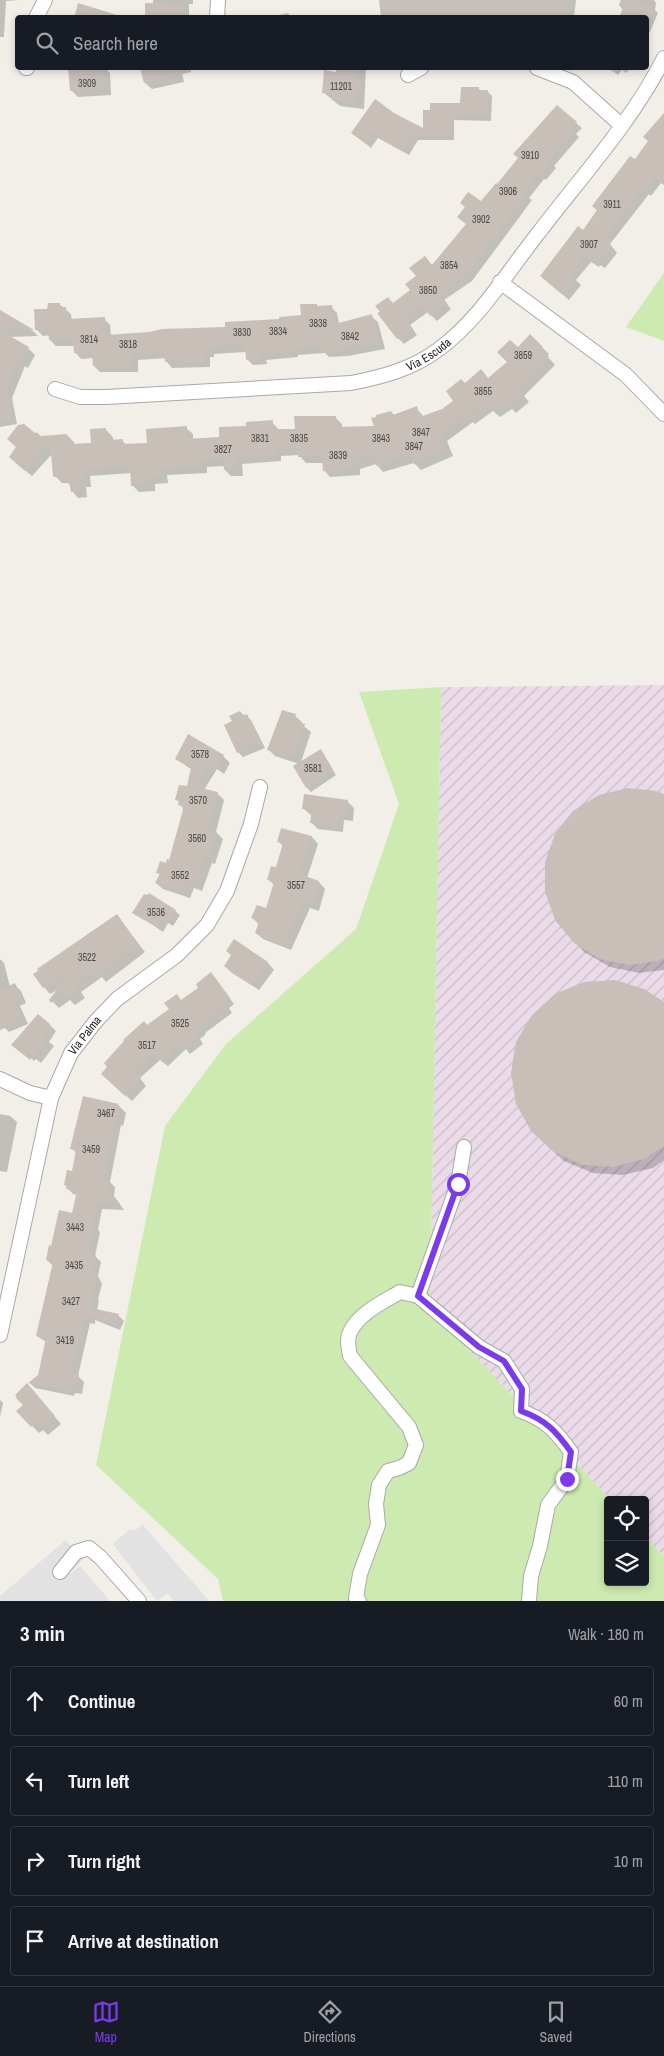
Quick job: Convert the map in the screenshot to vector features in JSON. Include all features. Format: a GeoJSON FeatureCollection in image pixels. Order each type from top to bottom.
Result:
{"type":"FeatureCollection","features":[{"type":"Feature","properties":{"kind":"street"},"geometry":{"type":"LineString","coordinates":[[38,15],[45,0]]}},
{"type":"Feature","properties":{"kind":"street"},"geometry":{"type":"LineString","coordinates":[[217,15],[218,0]]}},
{"type":"Feature","properties":{"kind":"street","name":"Via Escuda"},"geometry":{"type":"LineString","coordinates":[[56,389],[80,397],[106,397],[328,385],[371,379],[406,368],[437,351],[464,328],[621,125],[652,81],[664,58]]}},
{"type":"Feature","properties":{"kind":"street"},"geometry":{"type":"LineString","coordinates":[[408,75],[417,70]]}},
{"type":"Feature","properties":{"kind":"street"},"geometry":{"type":"LineString","coordinates":[[542,70],[573,82],[621,125]]}},
{"type":"Feature","properties":{"kind":"street"},"geometry":{"type":"LineString","coordinates":[[500,282],[626,374],[664,414]]}},
{"type":"Feature","properties":{"kind":"street","name":"Via Palma"},"geometry":{"type":"LineString","coordinates":[[0,1335],[51,1098],[71,1054],[96,1022],[118,999],[177,955],[207,925],[227,891],[251,824],[260,787]]}},
{"type":"Feature","properties":{"kind":"street"},"geometry":{"type":"LineString","coordinates":[[0,1079],[30,1093],[51,1098]]}},
{"type":"Feature","properties":{"kind":"street"},"geometry":{"type":"LineString","coordinates":[[418,1296],[458,1184],[464,1147]]}},
{"type":"Feature","properties":{"kind":"street"},"geometry":{"type":"LineString","coordinates":[[359,1601],[356,1598],[360,1574],[378,1525],[376,1504],[379,1485],[388,1471],[399,1468],[409,1462],[416,1445],[409,1427],[350,1356],[348,1345],[349,1333],[368,1311],[400,1292],[418,1296],[479,1347],[504,1361],[522,1389],[521,1411],[538,1417],[556,1432],[571,1452],[567,1479],[548,1504],[540,1546],[531,1576],[529,1601]]}},
{"type":"Feature","properties":{"kind":"street"},"geometry":{"type":"LineString","coordinates":[[60,1572],[76,1552],[89,1548],[101,1558],[139,1601]]}},
{"type":"Feature","properties":{"kind":"shaded area"},"geometry":{"type":"Polygon","coordinates":[[[664,685],[664,1556],[649,1540],[649,1496],[607,1496],[430,1309],[441,687],[664,685]]]}},
{"type":"Feature","properties":{"kind":"shaded area"},"geometry":{"type":"Polygon","coordinates":[[[142,1524],[209,1601],[174,1601],[167,1593],[157,1601],[113,1544],[130,1529],[136,1530],[142,1524]]]}},
{"type":"Feature","properties":{"kind":"shaded area"},"geometry":{"type":"Polygon","coordinates":[[[66,1540],[83,1560],[69,1573],[80,1566],[110,1601],[0,1601],[0,1596],[66,1540]]]}},
{"type":"Feature","properties":{"kind":"green space"},"geometry":{"type":"Polygon","coordinates":[[[664,273],[664,341],[626,327],[664,273]]]}},
{"type":"Feature","properties":{"kind":"green space"},"geometry":{"type":"Polygon","coordinates":[[[441,687],[430,1309],[607,1496],[604,1496],[604,1586],[649,1586],[649,1540],[664,1556],[664,1601],[223,1601],[218,1579],[96,1465],[165,1126],[226,1044],[356,929],[399,804],[359,692],[441,687]]]}},
{"type":"Feature","properties":{"kind":"building"},"geometry":{"type":"Polygon","coordinates":[[[379,0],[569,0],[566,15],[381,15],[379,0]]]}},
{"type":"Feature","properties":{"kind":"building"},"geometry":{"type":"Polygon","coordinates":[[[626,0],[635,0],[654,8],[650,18],[649,15],[620,15],[626,0]]]}},
{"type":"Feature","properties":{"kind":"building"},"geometry":{"type":"Polygon","coordinates":[[[78,3],[117,15],[75,15],[78,3]]]}},
{"type":"Feature","properties":{"kind":"building"},"geometry":{"type":"Polygon","coordinates":[[[145,3],[183,4],[183,15],[145,15],[145,3]]]}},
{"type":"Feature","properties":{"kind":"building"},"geometry":{"type":"Polygon","coordinates":[[[68,70],[104,70],[105,89],[70,91],[68,70]]]}},
{"type":"Feature","properties":{"kind":"building"},"geometry":{"type":"Polygon","coordinates":[[[141,70],[191,70],[191,72],[144,83],[141,70]]]}},
{"type":"Feature","properties":{"kind":"building"},"geometry":{"type":"Polygon","coordinates":[[[324,70],[336,72],[336,70],[359,70],[358,79],[360,79],[357,103],[332,100],[332,94],[322,93],[324,70]]]}},
{"type":"Feature","properties":{"kind":"building"},"geometry":{"type":"Polygon","coordinates":[[[461,87],[479,87],[479,90],[488,90],[487,116],[450,116],[449,136],[413,135],[404,151],[373,134],[366,144],[351,133],[375,99],[394,113],[423,128],[423,110],[430,110],[430,103],[460,103],[461,87]]]}},
{"type":"Feature","properties":{"kind":"building"},"geometry":{"type":"Polygon","coordinates":[[[557,105],[577,122],[572,128],[575,130],[550,159],[552,161],[540,176],[538,174],[524,192],[527,194],[466,276],[440,294],[447,303],[430,316],[423,306],[406,319],[413,329],[397,339],[377,313],[380,312],[375,306],[388,297],[393,303],[410,290],[405,284],[416,276],[409,268],[425,256],[432,265],[466,224],[457,217],[465,207],[460,203],[468,192],[481,201],[518,158],[513,154],[557,105]]]}},
{"type":"Feature","properties":{"kind":"building"},"geometry":{"type":"Polygon","coordinates":[[[664,113],[664,185],[655,178],[645,191],[642,189],[605,238],[608,240],[607,243],[612,246],[599,263],[594,260],[592,262],[585,256],[570,273],[576,278],[563,295],[540,276],[578,226],[583,230],[597,210],[592,206],[630,156],[635,159],[648,141],[643,137],[664,113]]]}},
{"type":"Feature","properties":{"kind":"building"},"geometry":{"type":"Polygon","coordinates":[[[48,303],[60,303],[60,307],[66,307],[67,319],[105,317],[106,335],[149,332],[162,329],[225,327],[225,322],[279,319],[279,317],[301,315],[300,304],[332,305],[335,324],[372,314],[379,343],[361,348],[360,345],[341,350],[321,351],[321,347],[292,349],[292,352],[261,354],[261,359],[246,360],[245,345],[221,347],[205,351],[204,362],[165,362],[164,352],[132,354],[133,366],[93,366],[92,352],[74,353],[73,340],[49,340],[48,329],[35,330],[34,309],[47,309],[48,303]]]}},
{"type":"Feature","properties":{"kind":"building"},"geometry":{"type":"Polygon","coordinates":[[[0,310],[34,330],[1,331],[29,347],[21,362],[18,361],[8,386],[13,420],[0,422],[0,310]]]}},
{"type":"Feature","properties":{"kind":"building"},"geometry":{"type":"Polygon","coordinates":[[[530,334],[543,347],[541,349],[549,357],[518,389],[524,395],[509,408],[504,403],[492,411],[486,404],[467,418],[466,416],[441,434],[447,449],[414,464],[410,455],[376,466],[373,456],[354,462],[354,469],[323,471],[322,456],[298,457],[298,448],[275,449],[275,455],[236,458],[237,469],[224,470],[223,459],[201,460],[201,467],[161,469],[162,477],[149,477],[149,485],[131,486],[130,467],[84,470],[85,480],[80,481],[81,490],[71,492],[69,481],[65,482],[65,477],[53,476],[50,442],[25,471],[9,457],[16,447],[7,439],[18,425],[24,424],[41,436],[67,434],[68,444],[91,443],[90,429],[106,428],[106,437],[110,436],[111,440],[123,439],[123,444],[147,443],[146,429],[187,426],[187,439],[219,437],[219,427],[246,426],[246,422],[273,420],[273,429],[295,429],[294,416],[336,416],[336,427],[374,426],[371,418],[376,417],[376,415],[391,411],[393,415],[417,406],[420,417],[442,409],[453,401],[446,391],[461,379],[465,383],[481,369],[488,378],[507,362],[497,352],[510,340],[518,347],[530,334]]]}},
{"type":"Feature","properties":{"kind":"building"},"geometry":{"type":"Polygon","coordinates":[[[282,710],[296,714],[294,721],[305,724],[294,758],[267,750],[282,710]]]}},
{"type":"Feature","properties":{"kind":"building"},"geometry":{"type":"Polygon","coordinates":[[[240,711],[243,716],[247,714],[261,744],[237,753],[224,725],[232,721],[229,716],[240,711]]]}},
{"type":"Feature","properties":{"kind":"building"},"geometry":{"type":"Polygon","coordinates":[[[188,734],[224,755],[216,768],[210,764],[196,787],[218,792],[208,829],[216,831],[209,858],[205,857],[196,885],[187,882],[184,892],[155,883],[160,874],[156,873],[160,861],[166,863],[167,859],[169,860],[183,810],[182,806],[178,805],[179,801],[175,800],[179,785],[187,786],[191,768],[175,759],[188,734]]]}},
{"type":"Feature","properties":{"kind":"building"},"geometry":{"type":"Polygon","coordinates":[[[321,749],[333,770],[306,788],[293,766],[321,749]]]}},
{"type":"Feature","properties":{"kind":"building"},"geometry":{"type":"Polygon","coordinates":[[[628,788],[656,791],[664,794],[664,958],[658,961],[629,965],[600,959],[574,943],[555,920],[545,892],[545,862],[555,834],[573,811],[599,795],[628,788]]]}},
{"type":"Feature","properties":{"kind":"building"},"geometry":{"type":"Polygon","coordinates":[[[304,794],[348,800],[346,815],[338,814],[337,825],[310,823],[312,810],[302,809],[304,794]]]}},
{"type":"Feature","properties":{"kind":"building"},"geometry":{"type":"Polygon","coordinates":[[[281,828],[312,836],[300,874],[319,881],[313,905],[303,903],[284,945],[255,933],[259,922],[251,918],[257,905],[266,908],[274,882],[267,880],[271,866],[276,867],[283,843],[277,842],[281,828]]]}},
{"type":"Feature","properties":{"kind":"building"},"geometry":{"type":"Polygon","coordinates":[[[149,893],[176,910],[168,923],[163,920],[158,928],[132,913],[144,894],[147,895],[149,893]]]}},
{"type":"Feature","properties":{"kind":"building"},"geometry":{"type":"Polygon","coordinates":[[[117,914],[139,945],[99,976],[95,971],[75,985],[80,991],[67,999],[63,994],[51,1003],[49,1000],[67,977],[43,988],[33,974],[38,971],[37,969],[117,914]]]}},
{"type":"Feature","properties":{"kind":"building"},"geometry":{"type":"Polygon","coordinates":[[[234,939],[268,962],[252,985],[224,966],[231,955],[226,951],[234,939]]]}},
{"type":"Feature","properties":{"kind":"building"},"geometry":{"type":"Polygon","coordinates":[[[211,972],[230,998],[224,1002],[227,1007],[201,1026],[202,1028],[195,1033],[198,1038],[183,1049],[180,1044],[162,1061],[158,1060],[154,1055],[135,1072],[141,1079],[125,1096],[101,1074],[107,1067],[104,1063],[123,1040],[144,1021],[147,1025],[169,1009],[164,1003],[177,994],[181,1000],[198,988],[196,984],[211,972]]]}},
{"type":"Feature","properties":{"kind":"building"},"geometry":{"type":"Polygon","coordinates":[[[615,980],[644,989],[664,1002],[664,1146],[644,1159],[614,1167],[583,1165],[554,1152],[531,1131],[516,1104],[511,1073],[516,1042],[532,1015],[555,994],[584,982],[615,980]]]}},
{"type":"Feature","properties":{"kind":"building"},"geometry":{"type":"Polygon","coordinates":[[[15,983],[21,997],[15,1000],[23,1018],[0,1028],[0,990],[15,983]]]}},
{"type":"Feature","properties":{"kind":"building"},"geometry":{"type":"Polygon","coordinates":[[[38,1014],[50,1024],[43,1035],[48,1039],[34,1057],[29,1053],[27,1055],[23,1054],[11,1045],[38,1014]]]}},
{"type":"Feature","properties":{"kind":"building"},"geometry":{"type":"Polygon","coordinates":[[[83,1096],[119,1104],[117,1105],[120,1106],[118,1120],[115,1120],[104,1179],[110,1180],[108,1189],[120,1204],[96,1203],[93,1225],[95,1225],[89,1254],[96,1255],[92,1269],[97,1278],[92,1293],[94,1293],[91,1308],[119,1314],[114,1325],[90,1315],[89,1319],[85,1318],[72,1374],[79,1375],[76,1389],[69,1387],[68,1391],[28,1383],[38,1375],[46,1338],[36,1336],[53,1262],[46,1260],[49,1245],[51,1246],[59,1210],[72,1213],[77,1191],[66,1189],[67,1186],[64,1185],[67,1170],[72,1171],[76,1150],[70,1149],[83,1096]]]}},
{"type":"Feature","properties":{"kind":"building"},"geometry":{"type":"Polygon","coordinates":[[[27,1383],[55,1416],[41,1429],[35,1424],[31,1427],[16,1411],[23,1405],[16,1398],[18,1396],[16,1394],[27,1383]]]}},
{"type":"Feature","properties":{"kind":"route"},"geometry":{"type":"LineString","coordinates":[[458,1184],[418,1296],[479,1347],[504,1361],[522,1389],[521,1411],[538,1417],[556,1432],[571,1452],[567,1479]]}}]}
